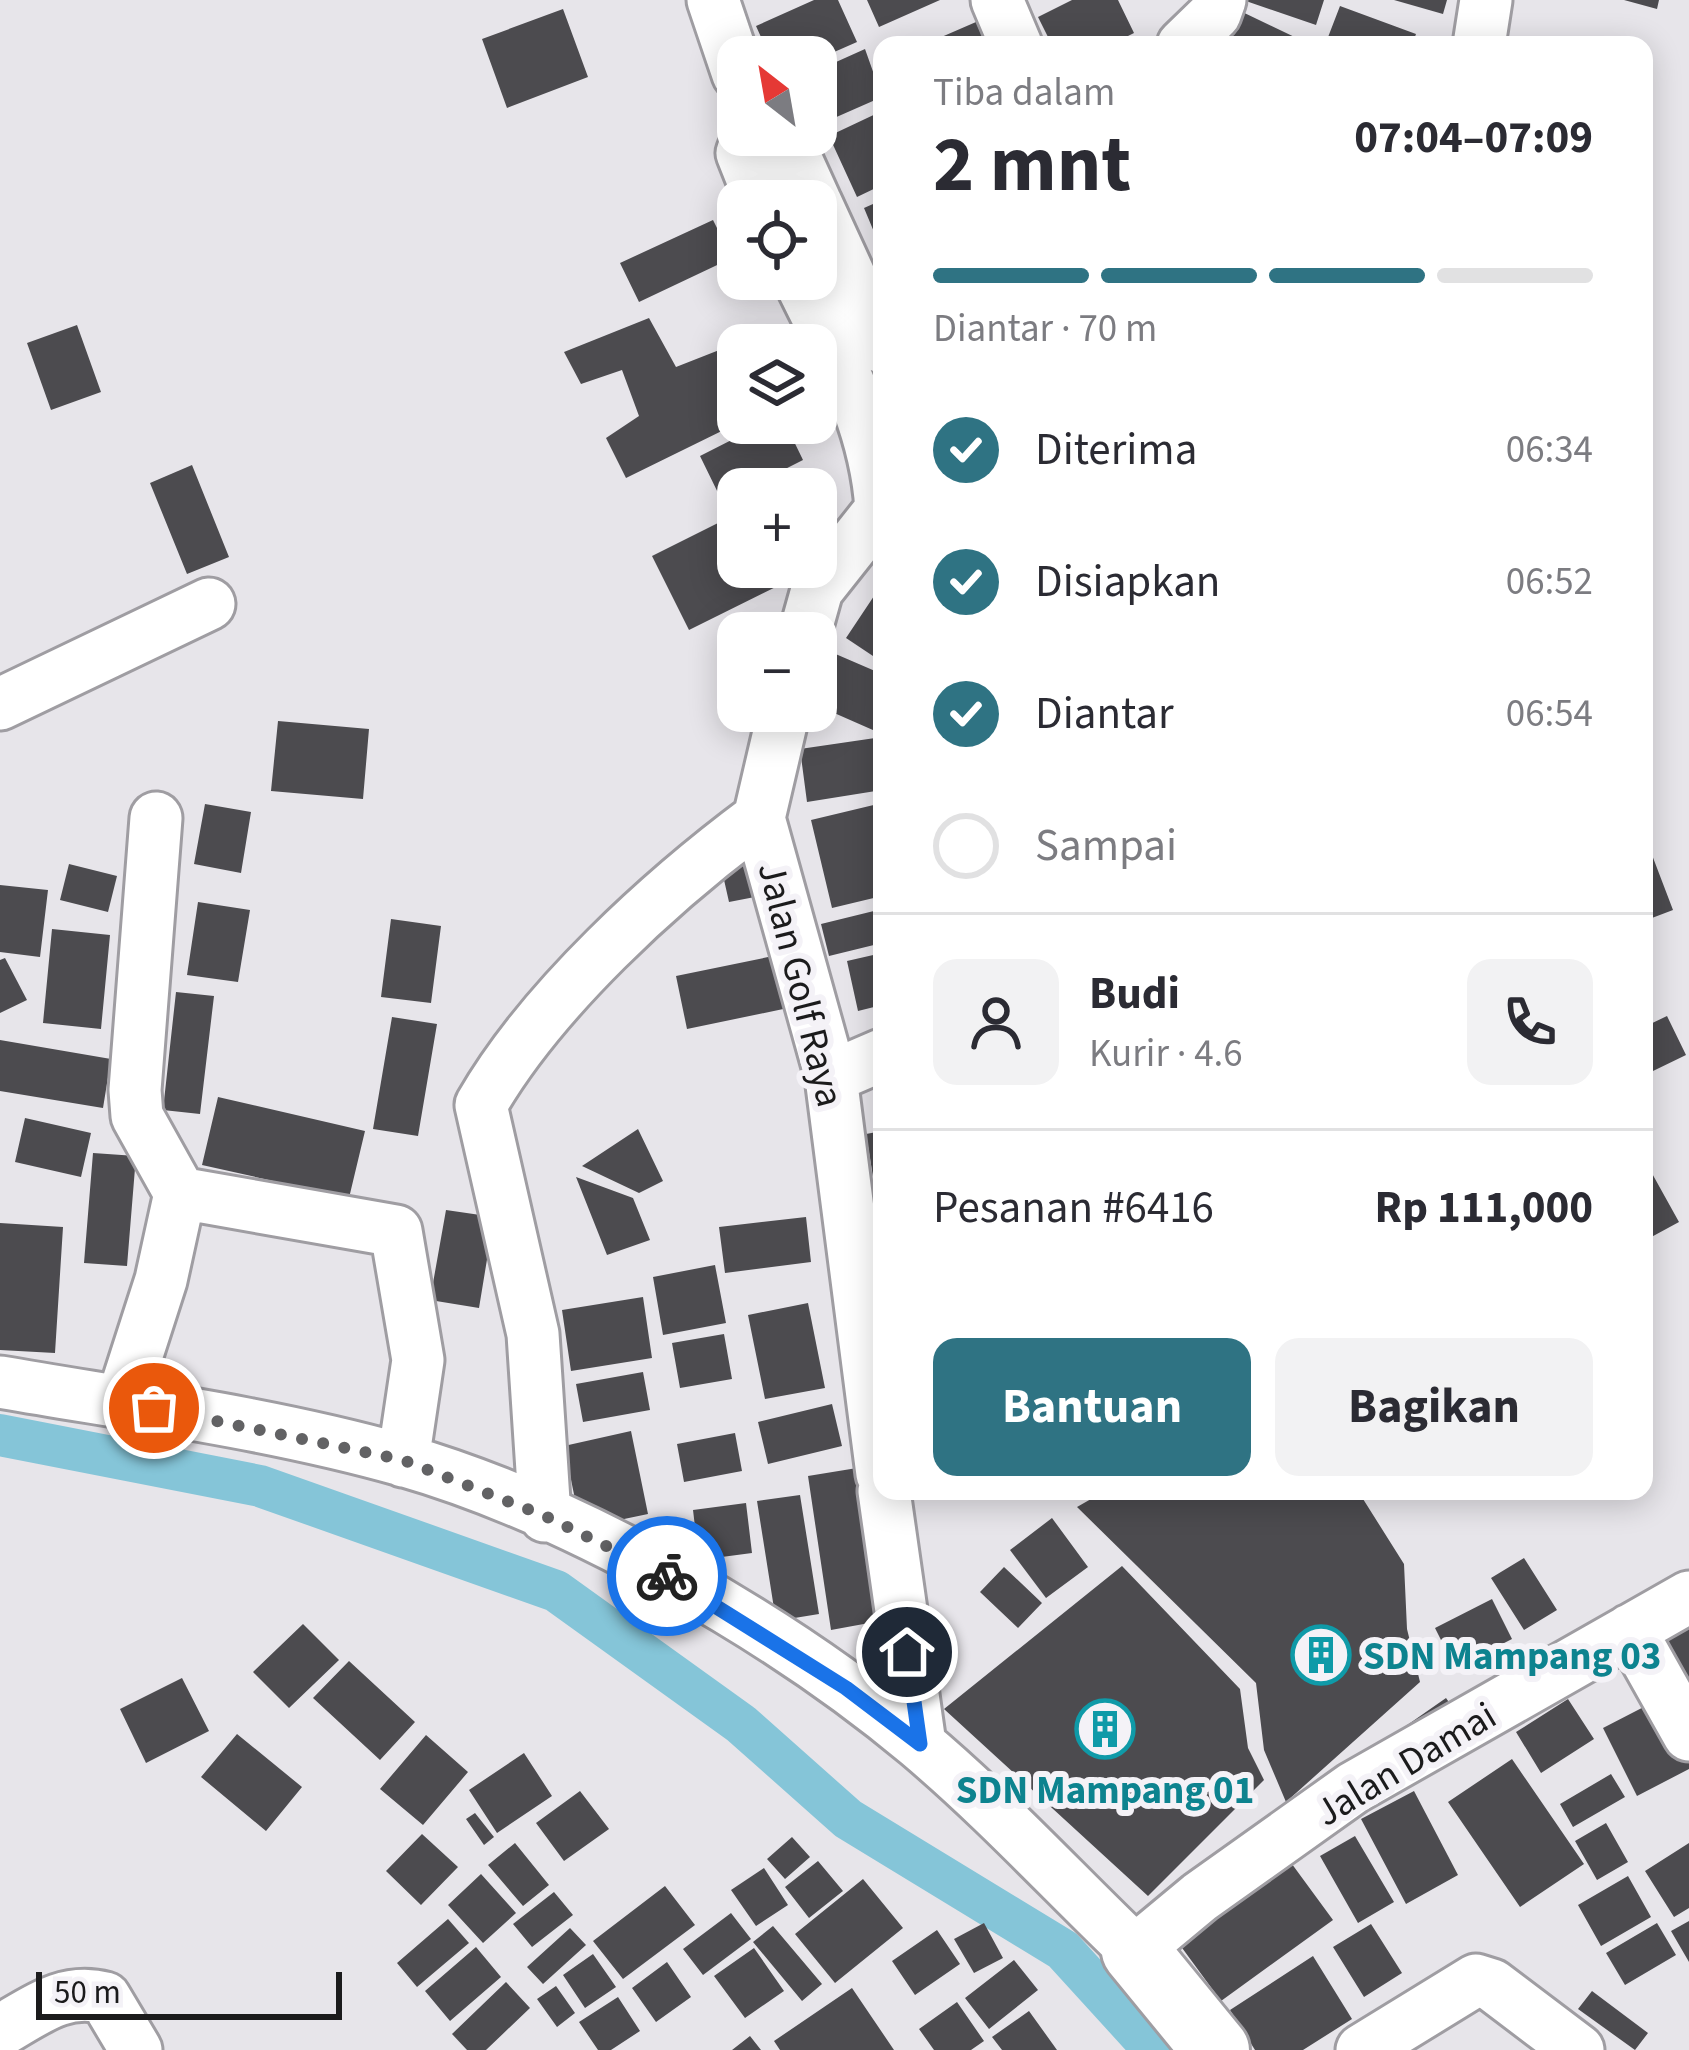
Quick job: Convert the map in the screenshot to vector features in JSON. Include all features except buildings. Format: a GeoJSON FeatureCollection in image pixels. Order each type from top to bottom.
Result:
{"type":"FeatureCollection","features":[{"type":"Feature","properties":{"kind":"main road"},"geometry":{"type":"LineString","coordinates":[[1135,1951],[1216,2050]]}},
{"type":"Feature","properties":{"kind":"street"},"geometry":{"type":"LineString","coordinates":[[713,0],[725,36]]}},
{"type":"Feature","properties":{"kind":"street"},"geometry":{"type":"LineString","coordinates":[[997,0],[1012,36]]}},
{"type":"Feature","properties":{"kind":"street"},"geometry":{"type":"LineString","coordinates":[[1192,36],[1215,14],[1220,0]]}},
{"type":"Feature","properties":{"kind":"street"},"geometry":{"type":"LineString","coordinates":[[1480,36],[1486,0]]}},
{"type":"Feature","properties":{"kind":"street"},"geometry":{"type":"LineString","coordinates":[[837,250],[873,328]]}},
{"type":"Feature","properties":{"kind":"street"},"geometry":{"type":"LineString","coordinates":[[809,300],[862,408],[873,444]]}},
{"type":"Feature","properties":{"kind":"street"},"geometry":{"type":"LineString","coordinates":[[811,612],[817,590],[873,519]]}},
{"type":"Feature","properties":{"kind":"street"},"geometry":{"type":"LineString","coordinates":[[0,704],[208,604]]}},
{"type":"Feature","properties":{"kind":"street","name":"Jalan Golf Raya"},"geometry":{"type":"LineString","coordinates":[[779,732],[760,818],[831,1077],[873,1348]]}},
{"type":"Feature","properties":{"kind":"street"},"geometry":{"type":"LineString","coordinates":[[122,1401],[161,1280],[180,1193],[137,1116],[135,1090],[154,895],[156,818]]}},
{"type":"Feature","properties":{"kind":"street"},"geometry":{"type":"LineString","coordinates":[[545,1516],[533,1334],[482,1106],[508,1059],[678,878],[760,818]]}},
{"type":"Feature","properties":{"kind":"street"},"geometry":{"type":"LineString","coordinates":[[831,1077],[873,1059]]}},
{"type":"Feature","properties":{"kind":"street"},"geometry":{"type":"LineString","coordinates":[[180,1193],[396,1232],[418,1360],[403,1460]]}},
{"type":"Feature","properties":{"kind":"street"},"geometry":{"type":"LineString","coordinates":[[0,1382],[122,1401],[403,1460],[545,1516],[709,1598],[846,1688],[920,1744],[1135,1951]]}},
{"type":"Feature","properties":{"kind":"street","name":"Jalan Golf Raya"},"geometry":{"type":"LineString","coordinates":[[896,1500],[920,1744]]}},
{"type":"Feature","properties":{"kind":"street","name":"Jalan Damai"},"geometry":{"type":"LineString","coordinates":[[1135,1951],[1200,1897],[1353,1788],[1689,1597]]}},
{"type":"Feature","properties":{"kind":"street"},"geometry":{"type":"LineString","coordinates":[[1630,1630],[1689,1735]]}},
{"type":"Feature","properties":{"kind":"street"},"geometry":{"type":"LineString","coordinates":[[1362,2050],[1476,1980],[1492,1985],[1578,2050]]}},
{"type":"Feature","properties":{"kind":"street"},"geometry":{"type":"LineString","coordinates":[[0,2031],[58,1998],[82,1992],[105,1998],[136,2050]]}},
{"type":"Feature","properties":{"kind":"waterway"},"geometry":{"type":"LineString","coordinates":[[0,1435],[260,1486],[556,1591],[741,1724],[848,1819],[1063,1950],[1154,2050]]}},
{"type":"Feature","properties":{"kind":"way so far"},"geometry":{"type":"LineString","coordinates":[[154,1408],[403,1460],[545,1516],[667,1576]]}},
{"type":"Feature","properties":{"kind":"place","name":"SDN Mampang 03"},"geometry":{"type":"Point","coordinates":[1321,1655]}},
{"type":"Feature","properties":{"kind":"place","name":"SDN Mampang 01"},"geometry":{"type":"Point","coordinates":[1105,1729]}},
{"type":"Feature","properties":{"kind":"route"},"geometry":{"type":"LineString","coordinates":[[667,1576],[709,1598],[846,1688],[920,1744],[907,1652]]}}]}
